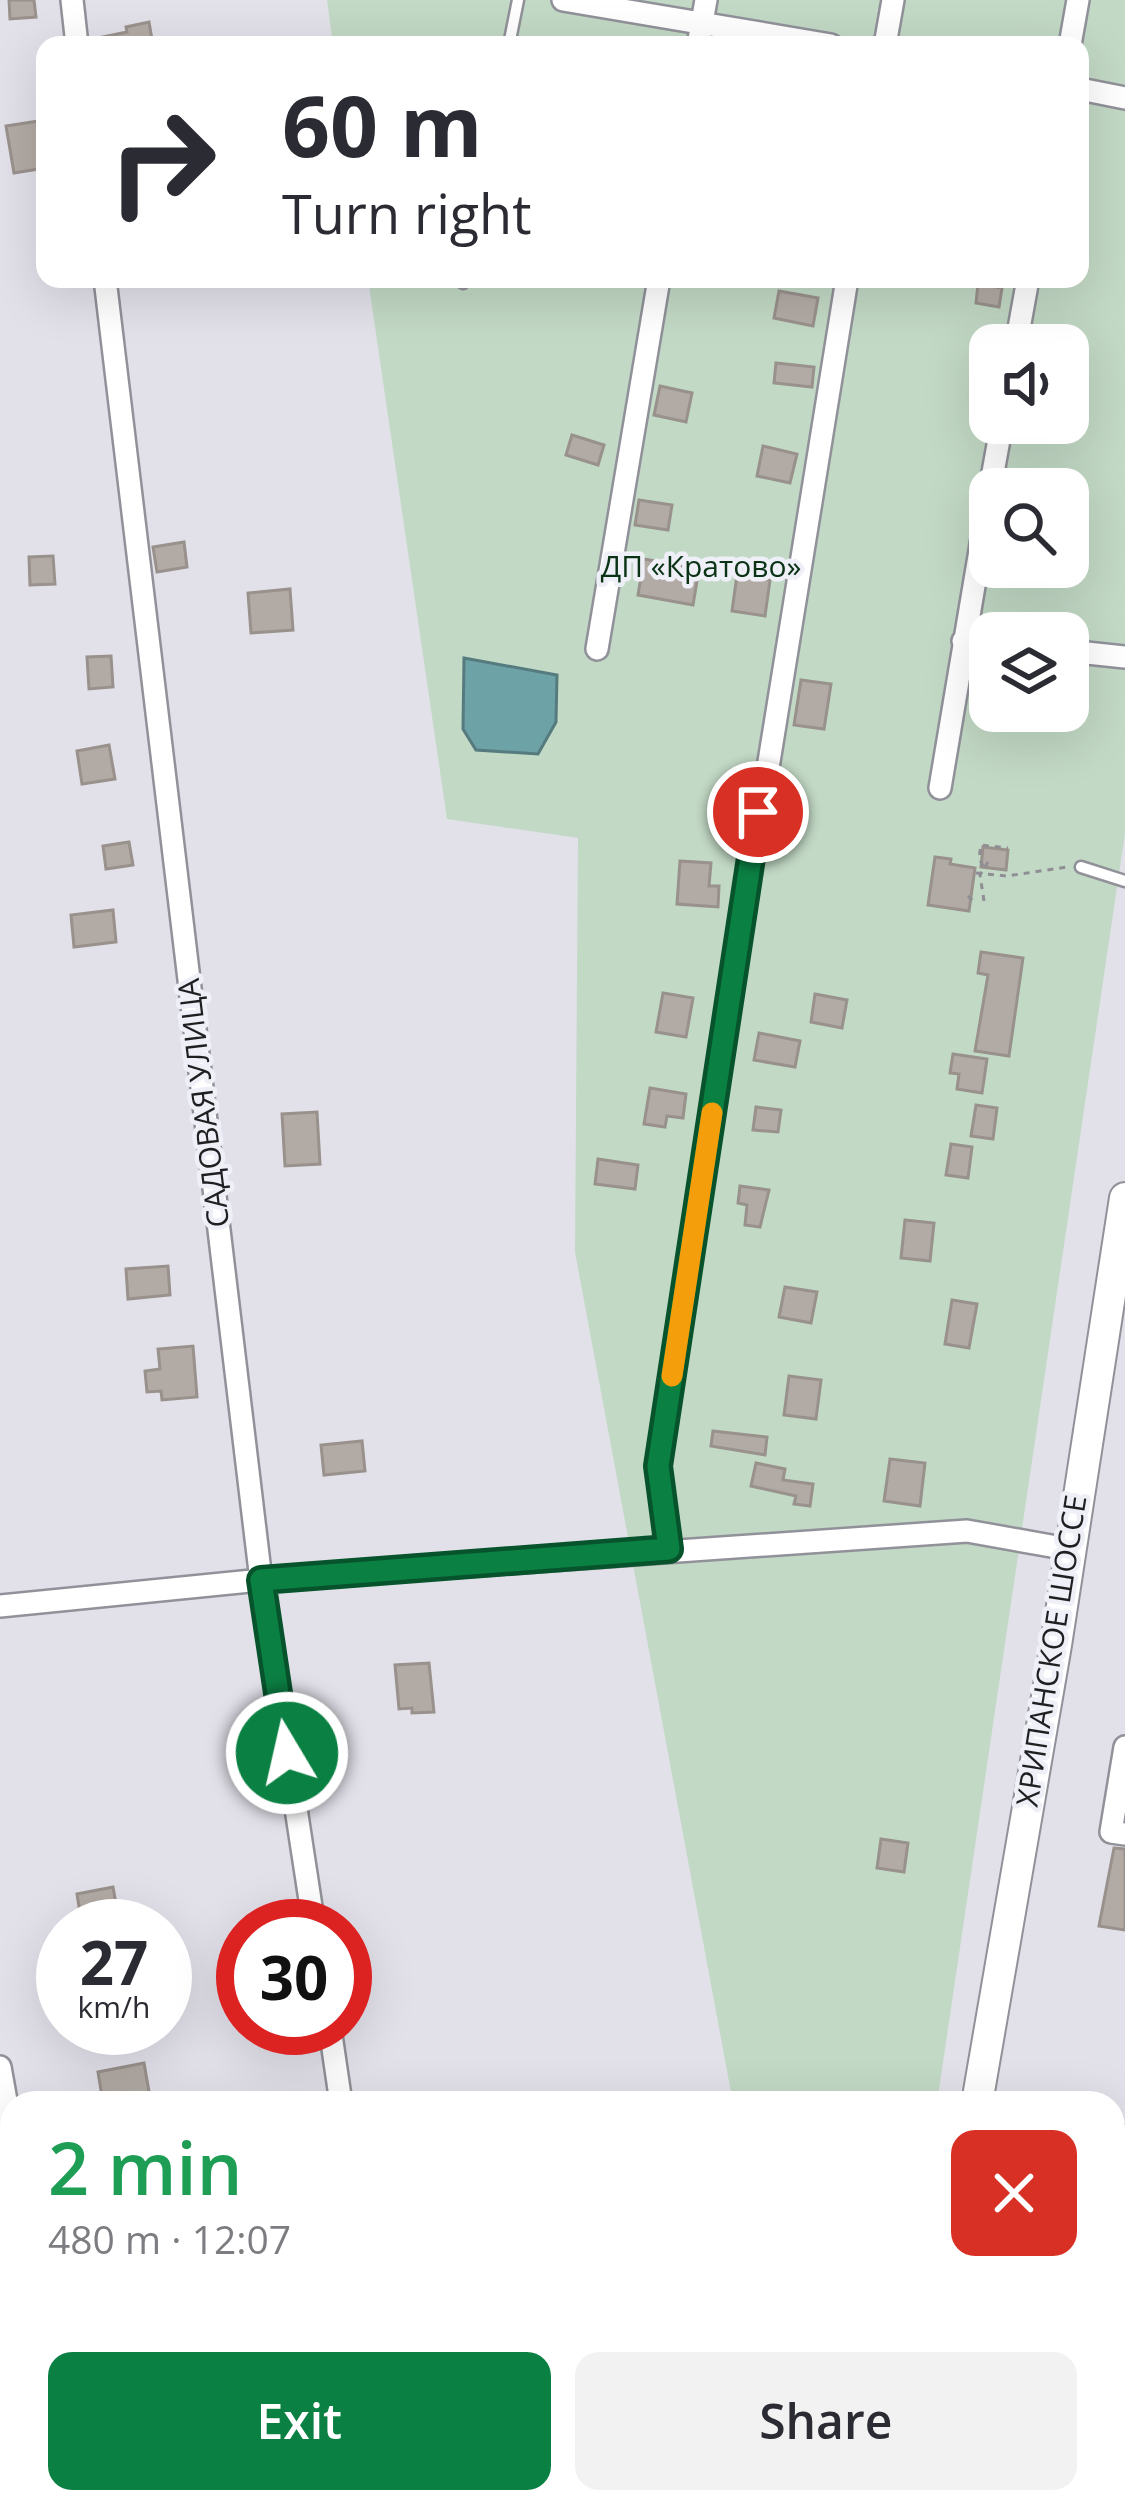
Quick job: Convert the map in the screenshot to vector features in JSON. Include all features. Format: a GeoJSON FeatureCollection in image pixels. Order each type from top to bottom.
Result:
{"type":"FeatureCollection","features":[{"type":"Feature","properties":{"kind":"main road","name":"ХРИПАНСКОЕ ШОССЕ"},"geometry":{"type":"LineString","coordinates":[[979,2091],[1056,1645],[1068,1549],[1117,1306],[1125,1198]]}},
{"type":"Feature","properties":{"kind":"street"},"geometry":{"type":"LineString","coordinates":[[72,0],[76,36]]}},
{"type":"Feature","properties":{"kind":"street"},"geometry":{"type":"LineString","coordinates":[[563,0],[700,34],[706,0]]}},
{"type":"Feature","properties":{"kind":"street"},"geometry":{"type":"LineString","coordinates":[[887,36],[893,0]]}},
{"type":"Feature","properties":{"kind":"street"},"geometry":{"type":"LineString","coordinates":[[1072,36],[1078,0]]}},
{"type":"Feature","properties":{"kind":"street"},"geometry":{"type":"LineString","coordinates":[[1089,91],[1125,98]]}},
{"type":"Feature","properties":{"kind":"street","name":"САДОВАЯ УЛИЦА"},"geometry":{"type":"LineString","coordinates":[[106,288],[261,1580],[310,1899]]}},
{"type":"Feature","properties":{"kind":"street"},"geometry":{"type":"LineString","coordinates":[[597,650],[657,288]]}},
{"type":"Feature","properties":{"kind":"street"},"geometry":{"type":"LineString","coordinates":[[767,774],[847,288]]}},
{"type":"Feature","properties":{"kind":"street"},"geometry":{"type":"LineString","coordinates":[[1020,324],[1026,288]]}},
{"type":"Feature","properties":{"kind":"street"},"geometry":{"type":"LineString","coordinates":[[940,788],[972,588]]}},
{"type":"Feature","properties":{"kind":"street"},"geometry":{"type":"LineString","coordinates":[[963,641],[969,642]]}},
{"type":"Feature","properties":{"kind":"street"},"geometry":{"type":"LineString","coordinates":[[1089,653],[1125,657]]}},
{"type":"Feature","properties":{"kind":"street"},"geometry":{"type":"LineString","coordinates":[[669,1549],[658,1466],[758,812]]}},
{"type":"Feature","properties":{"kind":"street"},"geometry":{"type":"LineString","coordinates":[[0,1606],[261,1580],[967,1531],[1068,1549]]}},
{"type":"Feature","properties":{"kind":"street"},"geometry":{"type":"LineString","coordinates":[[1118,1833],[1125,1747]]}},
{"type":"Feature","properties":{"kind":"street"},"geometry":{"type":"LineString","coordinates":[[334,2055],[339,2091]]}},
{"type":"Feature","properties":{"kind":"lane"},"geometry":{"type":"LineString","coordinates":[[511,36],[518,0]]}},
{"type":"Feature","properties":{"kind":"lane"},"geometry":{"type":"LineString","coordinates":[[1081,868],[1125,881]]}},
{"type":"Feature","properties":{"kind":"path"},"geometry":{"type":"LineString","coordinates":[[978,874],[986,864],[979,858],[981,845],[1008,848]]}},
{"type":"Feature","properties":{"kind":"path"},"geometry":{"type":"LineString","coordinates":[[978,874],[1007,876],[1053,867],[1081,868]]}},
{"type":"Feature","properties":{"kind":"path"},"geometry":{"type":"LineString","coordinates":[[978,874],[984,901]]}},
{"type":"Feature","properties":{"kind":"path"},"geometry":{"type":"LineString","coordinates":[[968,896],[973,902]]}},
{"type":"Feature","properties":{"kind":"green space","name":"ДП «Кратово»"},"geometry":{"type":"Polygon","coordinates":[[[327,0],[1125,0],[1125,833],[939,2091],[731,2091],[575,1252],[578,838],[447,819],[369,288],[1089,288],[1089,36],[332,36],[327,0]]]}},
{"type":"Feature","properties":{"kind":"water"},"geometry":{"type":"Polygon","coordinates":[[[464,658],[557,675],[556,722],[538,754],[476,750],[463,729],[464,658]]]}},
{"type":"Feature","properties":{"kind":"building"},"geometry":{"type":"Polygon","coordinates":[[[9,0],[34,0],[36,17],[10,19],[9,0]]]}},
{"type":"Feature","properties":{"kind":"building"},"geometry":{"type":"Polygon","coordinates":[[[149,22],[151,36],[108,36],[127,32],[126,27],[149,22]]]}},
{"type":"Feature","properties":{"kind":"building"},"geometry":{"type":"Polygon","coordinates":[[[36,121],[36,169],[14,173],[6,126],[36,121]]]}},
{"type":"Feature","properties":{"kind":"building"},"geometry":{"type":"Polygon","coordinates":[[[978,288],[1002,288],[999,307],[976,303],[978,288]]]}},
{"type":"Feature","properties":{"kind":"building"},"geometry":{"type":"Polygon","coordinates":[[[779,291],[818,298],[813,326],[774,318],[779,291]]]}},
{"type":"Feature","properties":{"kind":"building"},"geometry":{"type":"Polygon","coordinates":[[[776,363],[814,367],[812,387],[774,383],[776,363]]]}},
{"type":"Feature","properties":{"kind":"building"},"geometry":{"type":"Polygon","coordinates":[[[660,386],[692,393],[686,422],[654,415],[660,386]]]}},
{"type":"Feature","properties":{"kind":"building"},"geometry":{"type":"Polygon","coordinates":[[[572,435],[604,445],[598,465],[566,455],[572,435]]]}},
{"type":"Feature","properties":{"kind":"building"},"geometry":{"type":"Polygon","coordinates":[[[763,446],[797,454],[790,483],[757,476],[763,446]]]}},
{"type":"Feature","properties":{"kind":"building"},"geometry":{"type":"Polygon","coordinates":[[[639,500],[672,505],[668,530],[635,525],[639,500]]]}},
{"type":"Feature","properties":{"kind":"building"},"geometry":{"type":"Polygon","coordinates":[[[184,542],[187,567],[157,572],[153,547],[184,542]]]}},
{"type":"Feature","properties":{"kind":"building"},"geometry":{"type":"Polygon","coordinates":[[[53,556],[55,584],[30,585],[29,557],[53,556]]]}},
{"type":"Feature","properties":{"kind":"building"},"geometry":{"type":"Polygon","coordinates":[[[644,559],[699,569],[693,605],[638,595],[644,559]]]}},
{"type":"Feature","properties":{"kind":"building"},"geometry":{"type":"Polygon","coordinates":[[[737,575],[770,580],[765,616],[732,611],[737,575]]]}},
{"type":"Feature","properties":{"kind":"building"},"geometry":{"type":"Polygon","coordinates":[[[290,589],[293,630],[251,633],[248,593],[290,589]]]}},
{"type":"Feature","properties":{"kind":"building"},"geometry":{"type":"Polygon","coordinates":[[[111,656],[113,687],[89,689],[87,657],[111,656]]]}},
{"type":"Feature","properties":{"kind":"building"},"geometry":{"type":"Polygon","coordinates":[[[801,680],[831,684],[824,729],[794,725],[801,680]]]}},
{"type":"Feature","properties":{"kind":"building"},"geometry":{"type":"Polygon","coordinates":[[[109,745],[115,779],[82,784],[77,751],[109,745]]]}},
{"type":"Feature","properties":{"kind":"building"},"geometry":{"type":"Polygon","coordinates":[[[129,842],[133,865],[106,869],[103,846],[129,842]]]}},
{"type":"Feature","properties":{"kind":"building"},"geometry":{"type":"Polygon","coordinates":[[[983,847],[1008,850],[1006,870],[981,867],[983,847]]]}},
{"type":"Feature","properties":{"kind":"building"},"geometry":{"type":"Polygon","coordinates":[[[935,857],[975,868],[969,911],[928,905],[935,857]]]}},
{"type":"Feature","properties":{"kind":"building"},"geometry":{"type":"Polygon","coordinates":[[[680,861],[711,863],[709,886],[719,886],[718,907],[677,904],[680,861]]]}},
{"type":"Feature","properties":{"kind":"building"},"geometry":{"type":"Polygon","coordinates":[[[113,910],[116,942],[74,947],[71,915],[113,910]]]}},
{"type":"Feature","properties":{"kind":"building"},"geometry":{"type":"Polygon","coordinates":[[[981,952],[1023,958],[1009,1056],[975,1051],[988,975],[978,973],[981,952]]]}},
{"type":"Feature","properties":{"kind":"building"},"geometry":{"type":"Polygon","coordinates":[[[663,993],[693,998],[686,1037],[656,1032],[663,993]]]}},
{"type":"Feature","properties":{"kind":"building"},"geometry":{"type":"Polygon","coordinates":[[[815,994],[847,1000],[842,1028],[811,1022],[815,994]]]}},
{"type":"Feature","properties":{"kind":"building"},"geometry":{"type":"Polygon","coordinates":[[[759,1033],[800,1041],[795,1067],[754,1060],[759,1033]]]}},
{"type":"Feature","properties":{"kind":"building"},"geometry":{"type":"Polygon","coordinates":[[[953,1054],[987,1059],[982,1093],[957,1089],[959,1074],[950,1073],[953,1054]]]}},
{"type":"Feature","properties":{"kind":"building"},"geometry":{"type":"Polygon","coordinates":[[[650,1088],[686,1094],[683,1118],[667,1116],[665,1127],[644,1124],[650,1088]]]}},
{"type":"Feature","properties":{"kind":"building"},"geometry":{"type":"Polygon","coordinates":[[[976,1105],[997,1108],[993,1139],[971,1136],[976,1105]]]}},
{"type":"Feature","properties":{"kind":"building"},"geometry":{"type":"Polygon","coordinates":[[[756,1107],[781,1110],[778,1132],[753,1130],[756,1107]]]}},
{"type":"Feature","properties":{"kind":"building"},"geometry":{"type":"Polygon","coordinates":[[[317,1112],[320,1164],[285,1166],[282,1114],[317,1112]]]}},
{"type":"Feature","properties":{"kind":"building"},"geometry":{"type":"Polygon","coordinates":[[[951,1144],[972,1147],[968,1178],[946,1175],[951,1144]]]}},
{"type":"Feature","properties":{"kind":"building"},"geometry":{"type":"Polygon","coordinates":[[[598,1159],[638,1165],[635,1189],[595,1184],[598,1159]]]}},
{"type":"Feature","properties":{"kind":"building"},"geometry":{"type":"Polygon","coordinates":[[[740,1186],[769,1190],[760,1227],[745,1225],[747,1205],[738,1203],[740,1186]]]}},
{"type":"Feature","properties":{"kind":"building"},"geometry":{"type":"Polygon","coordinates":[[[905,1220],[934,1223],[930,1261],[901,1258],[905,1220]]]}},
{"type":"Feature","properties":{"kind":"building"},"geometry":{"type":"Polygon","coordinates":[[[168,1266],[170,1295],[128,1299],[126,1269],[168,1266]]]}},
{"type":"Feature","properties":{"kind":"building"},"geometry":{"type":"Polygon","coordinates":[[[785,1287],[817,1292],[811,1323],[779,1317],[785,1287]]]}},
{"type":"Feature","properties":{"kind":"building"},"geometry":{"type":"Polygon","coordinates":[[[952,1300],[977,1304],[969,1348],[945,1344],[952,1300]]]}},
{"type":"Feature","properties":{"kind":"building"},"geometry":{"type":"Polygon","coordinates":[[[193,1346],[197,1397],[162,1400],[161,1391],[147,1392],[145,1371],[160,1369],[158,1349],[193,1346]]]}},
{"type":"Feature","properties":{"kind":"building"},"geometry":{"type":"Polygon","coordinates":[[[789,1376],[821,1380],[816,1419],[784,1415],[789,1376]]]}},
{"type":"Feature","properties":{"kind":"building"},"geometry":{"type":"Polygon","coordinates":[[[713,1431],[767,1437],[765,1455],[711,1446],[713,1431]]]}},
{"type":"Feature","properties":{"kind":"building"},"geometry":{"type":"Polygon","coordinates":[[[362,1441],[365,1471],[324,1475],[321,1445],[362,1441]]]}},
{"type":"Feature","properties":{"kind":"building"},"geometry":{"type":"Polygon","coordinates":[[[890,1459],[925,1463],[920,1506],[884,1501],[890,1459]]]}},
{"type":"Feature","properties":{"kind":"building"},"geometry":{"type":"Polygon","coordinates":[[[756,1463],[785,1469],[783,1480],[813,1484],[810,1506],[794,1504],[796,1496],[751,1486],[756,1463]]]}},
{"type":"Feature","properties":{"kind":"building"},"geometry":{"type":"Polygon","coordinates":[[[429,1663],[434,1712],[399,1709],[395,1665],[429,1663]]]}},
{"type":"Feature","properties":{"kind":"building"},"geometry":{"type":"Polygon","coordinates":[[[881,1839],[908,1843],[904,1872],[877,1868],[881,1839]]]}},
{"type":"Feature","properties":{"kind":"building"},"geometry":{"type":"Polygon","coordinates":[[[1114,1848],[1125,1849],[1125,1930],[1099,1926],[1114,1848]]]}},
{"type":"Feature","properties":{"kind":"building"},"geometry":{"type":"Polygon","coordinates":[[[113,1887],[115,1899],[78,1899],[77,1894],[113,1887]]]}},
{"type":"Feature","properties":{"kind":"building"},"geometry":{"type":"Polygon","coordinates":[[[144,2063],[149,2091],[101,2091],[98,2072],[144,2063]]]}},
{"type":"Feature","properties":{"kind":"slow traffic"},"geometry":{"type":"LineString","coordinates":[[672,1376],[712,1113]]}},
{"type":"Feature","properties":{"kind":"route"},"geometry":{"type":"LineString","coordinates":[[287,1753],[261,1580],[669,1549],[658,1466],[758,812]]}}]}
